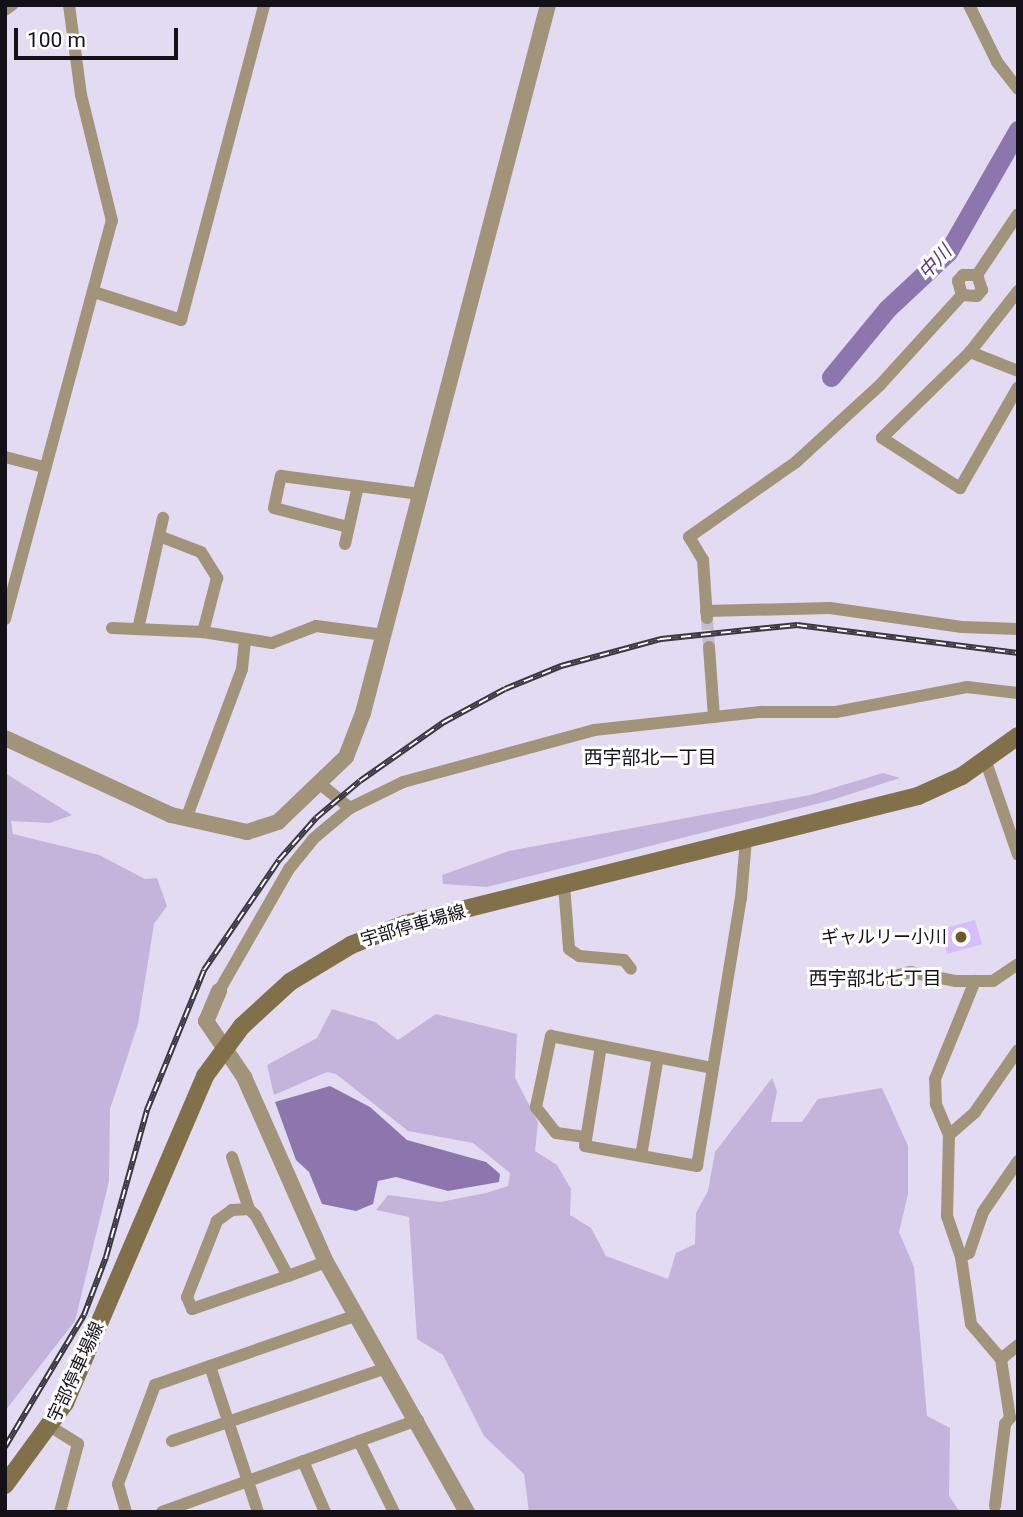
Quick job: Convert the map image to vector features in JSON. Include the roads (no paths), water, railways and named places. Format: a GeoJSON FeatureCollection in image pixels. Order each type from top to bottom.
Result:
{"type":"FeatureCollection","features":[{"type":"Feature","properties":{"kind":"main road","name":"宇部停車場線"},"geometry":{"type":"LineString","coordinates":[[5,1485],[51,1427],[188,1110],[225,1048],[290,982],[351,945],[405,925],[918,796],[986,762],[1018,736]]}},
{"type":"Feature","properties":{"kind":"street"},"geometry":{"type":"LineString","coordinates":[[5,10],[12,5]]}},
{"type":"Feature","properties":{"kind":"street"},"geometry":{"type":"LineString","coordinates":[[5,619],[112,220],[81,94],[69,5]]}},
{"type":"Feature","properties":{"kind":"street"},"geometry":{"type":"LineString","coordinates":[[93,292],[181,320],[264,5]]}},
{"type":"Feature","properties":{"kind":"street"},"geometry":{"type":"LineString","coordinates":[[5,738],[186,819],[259,831],[278,822],[352,747],[384,635],[548,5]]}},
{"type":"Feature","properties":{"kind":"street"},"geometry":{"type":"LineString","coordinates":[[969,5],[997,62],[1018,89]]}},
{"type":"Feature","properties":{"kind":"street"},"geometry":{"type":"LineString","coordinates":[[1018,214],[977,275],[963,275],[958,281],[961,295],[880,385],[796,463],[689,537],[703,560],[706,615],[830,608],[1018,629]]}},
{"type":"Feature","properties":{"kind":"street"},"geometry":{"type":"LineString","coordinates":[[1018,291],[970,352],[882,438],[960,488],[1018,387]]}},
{"type":"Feature","properties":{"kind":"street"},"geometry":{"type":"LineString","coordinates":[[970,352],[1018,371]]}},
{"type":"Feature","properties":{"kind":"street"},"geometry":{"type":"LineString","coordinates":[[5,457],[44,467]]}},
{"type":"Feature","properties":{"kind":"street"},"geometry":{"type":"LineString","coordinates":[[348,527],[274,508],[281,476],[420,494]]}},
{"type":"Feature","properties":{"kind":"street"},"geometry":{"type":"LineString","coordinates":[[345,544],[358,486]]}},
{"type":"Feature","properties":{"kind":"street"},"geometry":{"type":"LineString","coordinates":[[138,629],[163,518]]}},
{"type":"Feature","properties":{"kind":"street"},"geometry":{"type":"LineString","coordinates":[[159,536],[201,552],[217,578],[203,632]]}},
{"type":"Feature","properties":{"kind":"street"},"geometry":{"type":"LineString","coordinates":[[112,628],[203,632],[245,640],[286,642],[316,626],[384,635]]}},
{"type":"Feature","properties":{"kind":"street"},"geometry":{"type":"LineString","coordinates":[[186,819],[242,669],[245,640]]}},
{"type":"Feature","properties":{"kind":"street"},"geometry":{"type":"LineString","coordinates":[[709,647],[713,717]]}},
{"type":"Feature","properties":{"kind":"street"},"geometry":{"type":"LineString","coordinates":[[467,1512],[418,1420],[326,1262],[265,1122],[225,1048],[206,1021],[219,991],[289,869],[350,808],[403,782],[501,752],[594,730],[713,717],[836,712],[967,687],[1018,693]]}},
{"type":"Feature","properties":{"kind":"street"},"geometry":{"type":"LineString","coordinates":[[986,762],[1018,855]]}},
{"type":"Feature","properties":{"kind":"street"},"geometry":{"type":"LineString","coordinates":[[319,783],[350,808]]}},
{"type":"Feature","properties":{"kind":"street"},"geometry":{"type":"LineString","coordinates":[[601,1046],[585,1146],[697,1166],[746,839]]}},
{"type":"Feature","properties":{"kind":"street"},"geometry":{"type":"LineString","coordinates":[[564,885],[569,949],[579,956],[624,960],[631,969]]}},
{"type":"Feature","properties":{"kind":"street"},"geometry":{"type":"LineString","coordinates":[[873,982],[911,972],[975,981],[1005,977],[1018,964]]}},
{"type":"Feature","properties":{"kind":"street"},"geometry":{"type":"LineString","coordinates":[[975,981],[935,1079],[936,1104],[949,1135],[947,1216],[961,1256],[971,1324],[1001,1359],[1014,1418],[1005,1424],[995,1506]]}},
{"type":"Feature","properties":{"kind":"street"},"geometry":{"type":"LineString","coordinates":[[585,1137],[556,1133],[536,1107],[551,1036],[713,1068]]}},
{"type":"Feature","properties":{"kind":"street"},"geometry":{"type":"LineString","coordinates":[[949,1135],[975,1112],[1018,1050]]}},
{"type":"Feature","properties":{"kind":"street"},"geometry":{"type":"LineString","coordinates":[[641,1156],[658,1057]]}},
{"type":"Feature","properties":{"kind":"street"},"geometry":{"type":"LineString","coordinates":[[232,1157],[249,1209],[288,1276]]}},
{"type":"Feature","properties":{"kind":"street"},"geometry":{"type":"LineString","coordinates":[[961,1256],[968,1253],[983,1212],[1018,1161]]}},
{"type":"Feature","properties":{"kind":"street"},"geometry":{"type":"LineString","coordinates":[[249,1209],[232,1210],[217,1222],[187,1297],[192,1309],[326,1262]]}},
{"type":"Feature","properties":{"kind":"street"},"geometry":{"type":"LineString","coordinates":[[125,1512],[118,1484],[155,1385],[357,1315]]}},
{"type":"Feature","properties":{"kind":"street"},"geometry":{"type":"LineString","coordinates":[[1001,1359],[1018,1345]]}},
{"type":"Feature","properties":{"kind":"street"},"geometry":{"type":"LineString","coordinates":[[210,1366],[258,1512]]}},
{"type":"Feature","properties":{"kind":"street"},"geometry":{"type":"LineString","coordinates":[[172,1441],[387,1368]]}},
{"type":"Feature","properties":{"kind":"street"},"geometry":{"type":"LineString","coordinates":[[162,1512],[191,1507],[248,1482],[418,1420]]}},
{"type":"Feature","properties":{"kind":"street"},"geometry":{"type":"LineString","coordinates":[[51,1427],[78,1444],[60,1512]]}},
{"type":"Feature","properties":{"kind":"street"},"geometry":{"type":"LineString","coordinates":[[359,1441],[394,1512]]}},
{"type":"Feature","properties":{"kind":"street"},"geometry":{"type":"LineString","coordinates":[[303,1461],[325,1512]]}},
{"type":"Feature","properties":{"kind":"waterway","name":"中川"},"geometry":{"type":"LineString","coordinates":[[831,377],[887,309],[948,252],[1018,130]]}},
{"type":"Feature","properties":{"kind":"tunnel"},"geometry":{"type":"LineString","coordinates":[[707,618],[709,647]]}},
{"type":"Feature","properties":{"kind":"railway"},"geometry":{"type":"LineString","coordinates":[[5,1447],[84,1315],[106,1257],[147,1110],[204,970],[279,860],[316,818],[360,781],[444,722],[505,689],[561,666],[661,639],[797,625],[1018,653]]}},
{"type":"Feature","properties":{"kind":"place","name":"ギャルリー小川"},"geometry":{"type":"Point","coordinates":[961,937]}},
{"type":"Feature","properties":{"kind":"district","name":"西宇部北一丁目"},"geometry":{"type":"Point","coordinates":[650,758]}},
{"type":"Feature","properties":{"kind":"district","name":"西宇部北七丁目"},"geometry":{"type":"Point","coordinates":[875,979]}}]}
